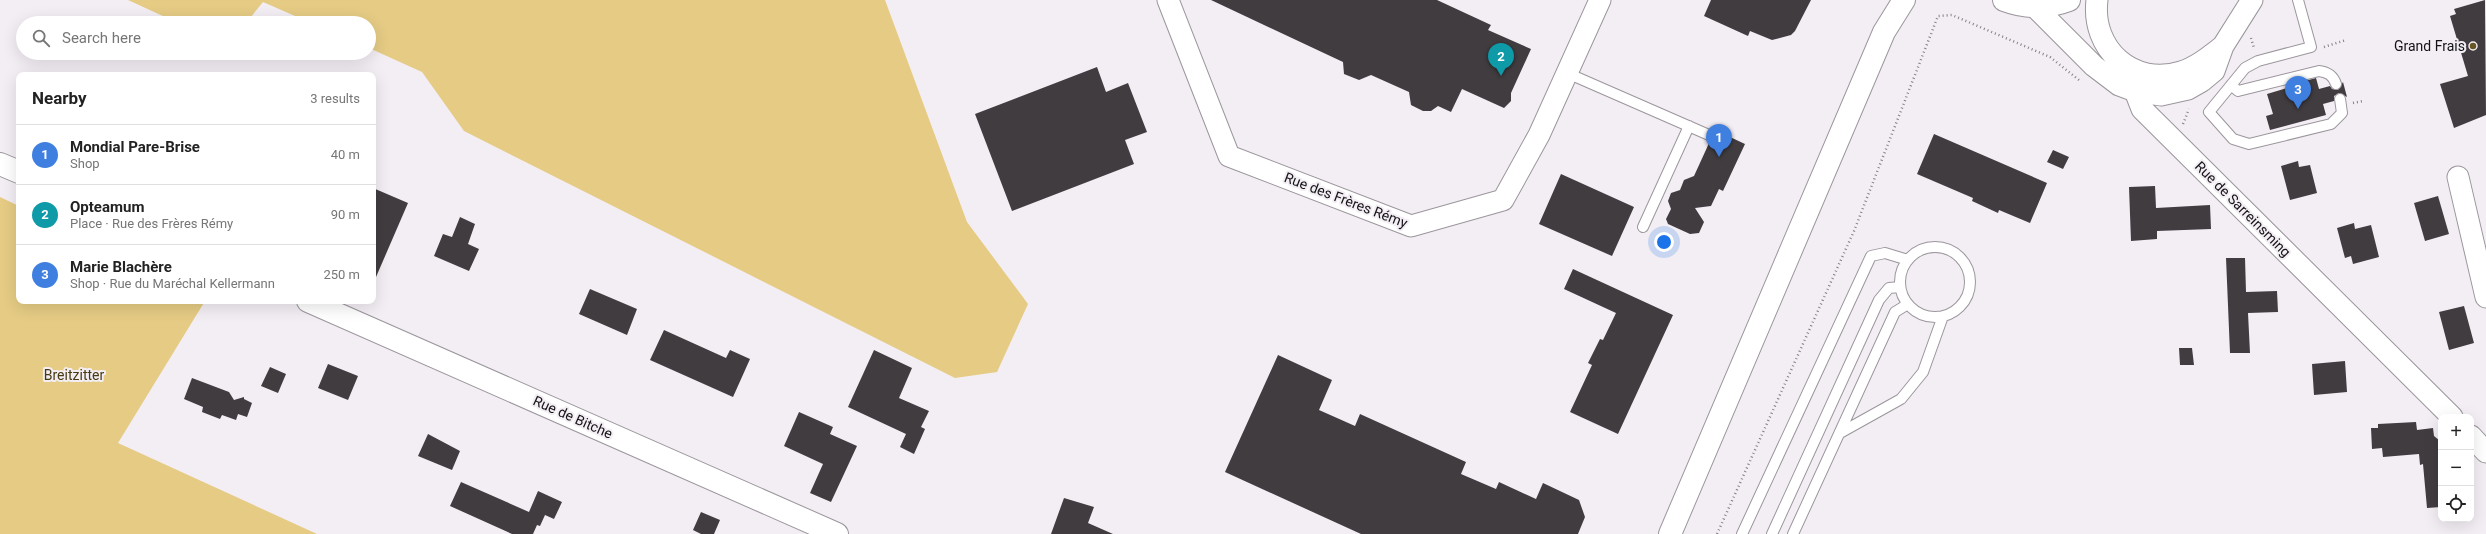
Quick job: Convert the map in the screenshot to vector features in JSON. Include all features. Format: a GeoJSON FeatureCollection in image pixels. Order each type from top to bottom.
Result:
{"type":"FeatureCollection","features":[{"type":"Feature","properties":{"kind":"main road"},"geometry":{"type":"LineString","coordinates":[[1670,534],[1884,32],[1905,0]]}},
{"type":"Feature","properties":{"kind":"main road"},"geometry":{"type":"LineString","coordinates":[[2004,0],[2034,6],[2057,4],[2069,0]]}},
{"type":"Feature","properties":{"kind":"main road"},"geometry":{"type":"LineString","coordinates":[[0,164],[16,171]]}},
{"type":"Feature","properties":{"kind":"main road","name":"Rue de Bitche"},"geometry":{"type":"LineString","coordinates":[[315,304],[810,528],[837,534]]}},
{"type":"Feature","properties":{"kind":"street","name":"Rue des Frères Rémy"},"geometry":{"type":"LineString","coordinates":[[1168,0],[1229,156],[1411,226],[1503,200],[1539,135],[1600,0]]}},
{"type":"Feature","properties":{"kind":"street"},"geometry":{"type":"LineString","coordinates":[[2096,0],[2096,17],[2104,43],[2113,56],[2126,67],[2143,74],[2163,76],[2182,72],[2192,68],[2223,46]]}},
{"type":"Feature","properties":{"kind":"street"},"geometry":{"type":"LineString","coordinates":[[2034,6],[2094,66],[2119,85],[2135,92],[2161,95],[2188,89],[2202,81],[2214,71],[2223,46],[2252,0]]}},
{"type":"Feature","properties":{"kind":"street","name":"Rue de Sarreinsming"},"geometry":{"type":"LineString","coordinates":[[2135,92],[2142,109],[2449,414]]}},
{"type":"Feature","properties":{"kind":"street"},"geometry":{"type":"LineString","coordinates":[[2458,177],[2486,298]]}},
{"type":"Feature","properties":{"kind":"street"},"geometry":{"type":"LineString","coordinates":[[2474,439],[2486,452]]}},
{"type":"Feature","properties":{"kind":"lane"},"geometry":{"type":"LineString","coordinates":[[2298,0],[2311,47],[2258,61],[2245,68],[2208,112],[2233,139],[2249,144],[2331,124],[2342,113],[2340,99]]}},
{"type":"Feature","properties":{"kind":"lane"},"geometry":{"type":"LineString","coordinates":[[2231,85],[2238,91],[2319,71],[2326,72],[2332,77],[2336,84]]}},
{"type":"Feature","properties":{"kind":"lane"},"geometry":{"type":"LineString","coordinates":[[1567,73],[1709,135]]}},
{"type":"Feature","properties":{"kind":"lane"},"geometry":{"type":"LineString","coordinates":[[1643,227],[1689,126]]}},
{"type":"Feature","properties":{"kind":"lane"},"geometry":{"type":"LineString","coordinates":[[1935,247],[1946,249],[1963,261],[1968,271],[1969,290],[1960,306],[1943,316],[1924,315],[1908,304],[1900,286],[1900,277],[1908,260],[1925,248],[1935,247]]}},
{"type":"Feature","properties":{"kind":"lane"},"geometry":{"type":"LineString","coordinates":[[1742,534],[1871,256],[1885,253],[1908,260]]}},
{"type":"Feature","properties":{"kind":"lane"},"geometry":{"type":"LineString","coordinates":[[1772,534],[1879,300],[1889,288],[1900,286]]}},
{"type":"Feature","properties":{"kind":"lane"},"geometry":{"type":"LineString","coordinates":[[1793,534],[1895,312],[1908,304]]}},
{"type":"Feature","properties":{"kind":"lane"},"geometry":{"type":"LineString","coordinates":[[1840,433],[1901,399],[1923,372],[1943,316]]}},
{"type":"Feature","properties":{"kind":"path"},"geometry":{"type":"LineString","coordinates":[[1717,534],[1854,231],[1938,16],[1952,15],[2050,57],[2082,82]]}},
{"type":"Feature","properties":{"kind":"path"},"geometry":{"type":"LineString","coordinates":[[2332,45],[2346,40]]}},
{"type":"Feature","properties":{"kind":"green space"},"geometry":{"type":"Polygon","coordinates":[[[128,0],[885,0],[967,222],[1028,304],[997,372],[955,378],[464,131],[422,72],[376,51],[376,16],[295,16],[263,2],[252,16],[163,16],[128,0]]]}},
{"type":"Feature","properties":{"kind":"green space","name":"Breitzitter"},"geometry":{"type":"Polygon","coordinates":[[[0,197],[16,205],[16,304],[203,304],[118,443],[317,534],[0,534],[0,197]]]}},
{"type":"Feature","properties":{"kind":"building"},"geometry":{"type":"Polygon","coordinates":[[[1211,0],[1437,0],[1491,25],[1488,30],[1531,49],[1511,93],[1511,101],[1504,108],[1462,89],[1451,112],[1438,106],[1431,111],[1423,111],[1411,105],[1409,92],[1371,75],[1359,80],[1344,74],[1343,62],[1211,0]]]}},
{"type":"Feature","properties":{"kind":"building"},"geometry":{"type":"Polygon","coordinates":[[[1711,0],[1811,0],[1795,31],[1791,35],[1772,40],[1750,31],[1748,36],[1704,16],[1711,0]]]}},
{"type":"Feature","properties":{"kind":"building","name":"Grand Frais"},"geometry":{"type":"Polygon","coordinates":[[[2485,0],[2486,115],[2454,128],[2440,84],[2468,76],[2450,16],[2456,14],[2454,9],[2485,0]]]}},
{"type":"Feature","properties":{"kind":"building"},"geometry":{"type":"Polygon","coordinates":[[[1097,67],[1106,92],[1128,83],[1147,132],[1125,140],[1134,164],[1012,211],[975,114],[1097,67]]]}},
{"type":"Feature","properties":{"kind":"building"},"geometry":{"type":"Polygon","coordinates":[[[2316,78],[2319,89],[2330,86],[2332,89],[2338,90],[2343,82],[2347,97],[2339,93],[2334,96],[2334,101],[2323,104],[2326,115],[2270,130],[2266,116],[2273,114],[2267,94],[2287,88],[2286,86],[2316,78]]]}},
{"type":"Feature","properties":{"kind":"building"},"geometry":{"type":"Polygon","coordinates":[[[1715,130],[1745,144],[1723,191],[1719,189],[1711,206],[1695,208],[1704,222],[1699,233],[1690,234],[1668,224],[1666,219],[1671,209],[1668,201],[1671,193],[1680,190],[1684,180],[1694,176],[1710,141],[1715,138],[1715,130]]]}},
{"type":"Feature","properties":{"kind":"building"},"geometry":{"type":"Polygon","coordinates":[[[1934,134],[2047,183],[2030,223],[1999,210],[1998,213],[1972,201],[1973,198],[1917,174],[1934,134]]]}},
{"type":"Feature","properties":{"kind":"building"},"geometry":{"type":"Polygon","coordinates":[[[2053,150],[2069,157],[2063,169],[2047,162],[2053,150]]]}},
{"type":"Feature","properties":{"kind":"building"},"geometry":{"type":"Polygon","coordinates":[[[2298,161],[2299,167],[2310,165],[2317,193],[2290,200],[2281,166],[2298,161]]]}},
{"type":"Feature","properties":{"kind":"building"},"geometry":{"type":"Polygon","coordinates":[[[1561,174],[1634,207],[1612,256],[1539,224],[1561,174]]]}},
{"type":"Feature","properties":{"kind":"building"},"geometry":{"type":"Polygon","coordinates":[[[2155,186],[2156,208],[2210,205],[2211,229],[2157,231],[2157,239],[2131,241],[2129,187],[2155,186]]]}},
{"type":"Feature","properties":{"kind":"building"},"geometry":{"type":"Polygon","coordinates":[[[376,189],[408,203],[376,277],[376,189]]]}},
{"type":"Feature","properties":{"kind":"building"},"geometry":{"type":"Polygon","coordinates":[[[2438,196],[2449,234],[2425,241],[2414,203],[2438,196]]]}},
{"type":"Feature","properties":{"kind":"building"},"geometry":{"type":"Polygon","coordinates":[[[460,217],[475,224],[468,244],[479,249],[469,271],[434,256],[443,234],[452,237],[460,217]]]}},
{"type":"Feature","properties":{"kind":"building"},"geometry":{"type":"Polygon","coordinates":[[[2354,223],[2355,229],[2371,225],[2379,257],[2353,264],[2351,256],[2345,258],[2337,228],[2354,223]]]}},
{"type":"Feature","properties":{"kind":"building"},"geometry":{"type":"Polygon","coordinates":[[[2226,258],[2245,258],[2246,292],[2277,291],[2278,312],[2248,313],[2250,353],[2230,353],[2226,258]]]}},
{"type":"Feature","properties":{"kind":"building"},"geometry":{"type":"Polygon","coordinates":[[[1573,269],[1673,315],[1618,434],[1570,412],[1592,365],[1588,363],[1600,339],[1603,340],[1616,313],[1564,289],[1573,269]]]}},
{"type":"Feature","properties":{"kind":"building"},"geometry":{"type":"Polygon","coordinates":[[[590,289],[637,309],[627,335],[579,314],[590,289]]]}},
{"type":"Feature","properties":{"kind":"building"},"geometry":{"type":"Polygon","coordinates":[[[2464,306],[2474,343],[2449,350],[2439,312],[2464,306]]]}},
{"type":"Feature","properties":{"kind":"building"},"geometry":{"type":"Polygon","coordinates":[[[664,330],[726,358],[730,350],[750,359],[733,397],[650,360],[664,330]]]}},
{"type":"Feature","properties":{"kind":"building"},"geometry":{"type":"Polygon","coordinates":[[[2179,348],[2192,348],[2194,365],[2180,365],[2179,348]]]}},
{"type":"Feature","properties":{"kind":"building"},"geometry":{"type":"Polygon","coordinates":[[[874,350],[912,368],[899,398],[929,411],[921,427],[925,429],[914,454],[900,447],[906,434],[848,407],[874,350]]]}},
{"type":"Feature","properties":{"kind":"building"},"geometry":{"type":"Polygon","coordinates":[[[1278,355],[1332,380],[1319,410],[1355,426],[1360,414],[1466,462],[1461,474],[1496,489],[1499,482],[1536,499],[1543,483],[1579,500],[1585,517],[1578,534],[1361,534],[1225,472],[1278,355]]]}},
{"type":"Feature","properties":{"kind":"building"},"geometry":{"type":"Polygon","coordinates":[[[2345,361],[2347,392],[2314,395],[2312,364],[2345,361]]]}},
{"type":"Feature","properties":{"kind":"building"},"geometry":{"type":"Polygon","coordinates":[[[328,364],[358,376],[348,400],[318,388],[328,364]]]}},
{"type":"Feature","properties":{"kind":"building"},"geometry":{"type":"Polygon","coordinates":[[[270,367],[286,374],[278,393],[261,386],[270,367]]]}},
{"type":"Feature","properties":{"kind":"building"},"geometry":{"type":"Polygon","coordinates":[[[192,378],[229,392],[234,400],[244,397],[244,399],[252,403],[247,417],[238,414],[236,420],[222,415],[220,419],[202,412],[203,407],[184,399],[192,378]]]}},
{"type":"Feature","properties":{"kind":"building"},"geometry":{"type":"Polygon","coordinates":[[[799,412],[833,427],[830,434],[857,446],[831,502],[810,493],[823,464],[784,446],[799,412]]]}},
{"type":"Feature","properties":{"kind":"building"},"geometry":{"type":"Polygon","coordinates":[[[2416,422],[2417,430],[2433,428],[2434,436],[2438,439],[2438,507],[2427,508],[2423,464],[2420,465],[2419,454],[2383,457],[2382,448],[2372,449],[2371,428],[2378,428],[2378,424],[2416,422]]]}},
{"type":"Feature","properties":{"kind":"building"},"geometry":{"type":"Polygon","coordinates":[[[428,434],[460,451],[452,470],[418,456],[428,434]]]}},
{"type":"Feature","properties":{"kind":"building"},"geometry":{"type":"Polygon","coordinates":[[[461,482],[529,512],[538,491],[562,502],[554,519],[545,515],[540,526],[537,525],[533,534],[512,534],[450,506],[461,482]]]}},
{"type":"Feature","properties":{"kind":"building"},"geometry":{"type":"Polygon","coordinates":[[[1064,498],[1094,507],[1088,523],[1113,534],[1051,534],[1064,498]]]}},
{"type":"Feature","properties":{"kind":"building"},"geometry":{"type":"Polygon","coordinates":[[[701,512],[720,520],[714,534],[701,534],[693,530],[701,512]]]}},
{"type":"Feature","properties":{"kind":"place","name":"Grand Frais"},"geometry":{"type":"Point","coordinates":[2473,46]}},
{"type":"Feature","properties":{"kind":"place","name":"Opteamum"},"geometry":{"type":"Point","coordinates":[1501,76]}},
{"type":"Feature","properties":{"kind":"place","name":"Marie Blachère"},"geometry":{"type":"Point","coordinates":[2298,109]}},
{"type":"Feature","properties":{"kind":"place","name":"Mondial Pare-Brise"},"geometry":{"type":"Point","coordinates":[1719,157]}}]}
